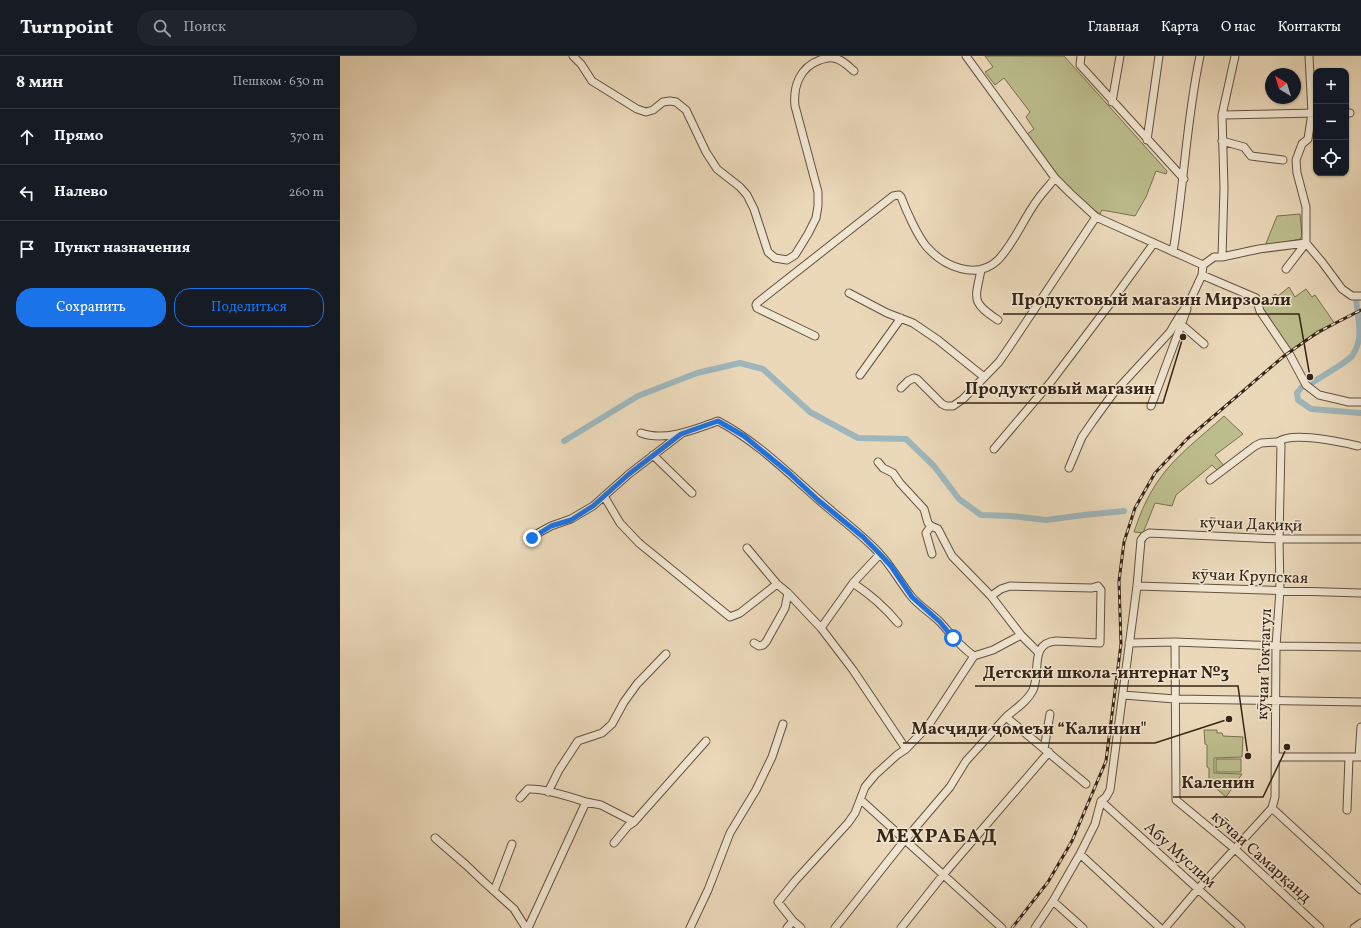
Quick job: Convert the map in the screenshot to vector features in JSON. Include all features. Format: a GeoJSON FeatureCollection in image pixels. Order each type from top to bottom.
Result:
{"type":"FeatureCollection","features":[{"type":"Feature","properties":{"kind":"street"},"geometry":{"type":"LineString","coordinates":[[573,56],[581,64],[592,81],[637,109],[646,112],[653,110],[663,102],[670,101],[676,102],[686,110],[706,152],[717,169],[740,187],[747,195],[754,209],[768,252],[775,258],[781,260],[787,260],[794,255],[808,234],[816,218],[818,206],[818,192],[795,106],[794,94],[797,81],[804,70],[813,62],[823,59],[832,58],[843,62],[854,71]]}},
{"type":"Feature","properties":{"kind":"street"},"geometry":{"type":"LineString","coordinates":[[966,56],[1056,178],[1096,217],[1203,264]]}},
{"type":"Feature","properties":{"kind":"street"},"geometry":{"type":"LineString","coordinates":[[1081,56],[1080,65],[1112,102],[1184,179]]}},
{"type":"Feature","properties":{"kind":"street"},"geometry":{"type":"LineString","coordinates":[[1112,102],[1120,56]]}},
{"type":"Feature","properties":{"kind":"street"},"geometry":{"type":"LineString","coordinates":[[1147,140],[1159,56]]}},
{"type":"Feature","properties":{"kind":"street"},"geometry":{"type":"LineString","coordinates":[[1173,252],[1184,179],[1193,87],[1200,56]]}},
{"type":"Feature","properties":{"kind":"street"},"geometry":{"type":"LineString","coordinates":[[1222,257],[1224,188],[1222,114],[1235,56]]}},
{"type":"Feature","properties":{"kind":"street"},"geometry":{"type":"LineString","coordinates":[[1309,56],[1313,104]]}},
{"type":"Feature","properties":{"kind":"street"},"geometry":{"type":"LineString","coordinates":[[1222,114],[1313,113]]}},
{"type":"Feature","properties":{"kind":"street"},"geometry":{"type":"LineString","coordinates":[[1286,269],[1306,243],[1306,207],[1297,173],[1296,160],[1302,144],[1308,139],[1313,117]]}},
{"type":"Feature","properties":{"kind":"street"},"geometry":{"type":"LineString","coordinates":[[1222,141],[1244,147],[1251,156],[1283,160]]}},
{"type":"Feature","properties":{"kind":"street"},"geometry":{"type":"LineString","coordinates":[[815,336],[758,308],[756,306],[757,302],[893,196],[899,195],[901,197],[926,245],[938,256],[952,266],[968,270],[980,270],[996,262],[1008,248],[1037,200],[1056,178]]}},
{"type":"Feature","properties":{"kind":"street"},"geometry":{"type":"LineString","coordinates":[[901,388],[908,381],[914,378],[942,404],[950,407],[963,399],[999,362],[1096,217]]}},
{"type":"Feature","properties":{"kind":"street"},"geometry":{"type":"LineString","coordinates":[[994,449],[1050,383],[1154,243]]}},
{"type":"Feature","properties":{"kind":"street"},"geometry":{"type":"LineString","coordinates":[[1203,264],[1214,257],[1222,257],[1258,249],[1306,243]]}},
{"type":"Feature","properties":{"kind":"street"},"geometry":{"type":"LineString","coordinates":[[1306,243],[1342,289],[1352,296],[1361,296]]}},
{"type":"Feature","properties":{"kind":"street"},"geometry":{"type":"LineString","coordinates":[[1151,406],[1189,303],[1202,276],[1203,264]]}},
{"type":"Feature","properties":{"kind":"street"},"geometry":{"type":"LineString","coordinates":[[980,270],[976,290],[976,301],[981,308],[998,320]]}},
{"type":"Feature","properties":{"kind":"street"},"geometry":{"type":"LineString","coordinates":[[1202,276],[1256,298],[1260,311],[1290,355],[1306,385],[1319,395],[1349,402],[1361,402]]}},
{"type":"Feature","properties":{"kind":"street"},"geometry":{"type":"LineString","coordinates":[[849,293],[887,313],[913,323],[938,340],[984,377]]}},
{"type":"Feature","properties":{"kind":"street"},"geometry":{"type":"LineString","coordinates":[[1069,468],[1082,437],[1093,421],[1112,395],[1170,332],[1189,303]]}},
{"type":"Feature","properties":{"kind":"street"},"geometry":{"type":"LineString","coordinates":[[860,375],[901,318]]}},
{"type":"Feature","properties":{"kind":"street"},"geometry":{"type":"LineString","coordinates":[[1182,325],[1204,344]]}},
{"type":"Feature","properties":{"kind":"street"},"geometry":{"type":"LineString","coordinates":[[641,433],[648,436],[681,434],[718,421],[744,436],[789,473],[880,554],[891,566],[912,597],[940,622],[963,649],[974,656]]}},
{"type":"Feature","properties":{"kind":"street"},"geometry":{"type":"LineString","coordinates":[[532,538],[551,526],[571,520],[593,506],[629,474],[681,434]]}},
{"type":"Feature","properties":{"kind":"street"},"geometry":{"type":"LineString","coordinates":[[1210,480],[1258,444],[1278,442],[1285,438],[1317,438],[1358,446]]}},
{"type":"Feature","properties":{"kind":"street","name":"кӯчаи Токтагул"},"geometry":{"type":"LineString","coordinates":[[1272,808],[1275,797],[1276,646],[1280,590],[1279,539],[1281,445],[1278,442]]}},
{"type":"Feature","properties":{"kind":"street"},"geometry":{"type":"LineString","coordinates":[[653,455],[692,493]]}},
{"type":"Feature","properties":{"kind":"street"},"geometry":{"type":"LineString","coordinates":[[878,462],[883,468],[893,473],[900,483],[924,509],[928,523],[940,531],[952,556],[991,596],[1020,635],[1039,653]]}},
{"type":"Feature","properties":{"kind":"street"},"geometry":{"type":"LineString","coordinates":[[604,496],[620,523],[639,543],[730,616],[740,613],[777,584]]}},
{"type":"Feature","properties":{"kind":"street"},"geometry":{"type":"LineString","coordinates":[[932,526],[926,532],[932,554]]}},
{"type":"Feature","properties":{"kind":"street","name":"кӯчаи Дақиқӣ"},"geometry":{"type":"LineString","coordinates":[[1137,586],[1142,538],[1149,533],[1279,539],[1361,539]]}},
{"type":"Feature","properties":{"kind":"street"},"geometry":{"type":"LineString","coordinates":[[747,548],[777,584],[788,593],[820,628],[853,670],[906,749]]}},
{"type":"Feature","properties":{"kind":"street"},"geometry":{"type":"LineString","coordinates":[[820,628],[854,583],[880,554]]}},
{"type":"Feature","properties":{"kind":"street"},"geometry":{"type":"LineString","coordinates":[[854,583],[870,594],[898,623]]}},
{"type":"Feature","properties":{"kind":"street"},"geometry":{"type":"LineString","coordinates":[[835,928],[904,841],[950,787],[966,761],[1033,690],[1039,653],[1042,646],[1049,641],[1100,643],[1102,594],[1098,586],[1092,588],[1010,586],[1001,589],[991,596]]}},
{"type":"Feature","properties":{"kind":"street"},"geometry":{"type":"LineString","coordinates":[[1035,928],[1053,901],[1080,854],[1095,824],[1101,801],[1106,797],[1110,790],[1137,586]]}},
{"type":"Feature","properties":{"kind":"street","name":"кӯчаи Крупская"},"geometry":{"type":"LineString","coordinates":[[1137,586],[1361,593]]}},
{"type":"Feature","properties":{"kind":"street"},"geometry":{"type":"LineString","coordinates":[[754,643],[759,646],[764,645],[785,608],[788,593]]}},
{"type":"Feature","properties":{"kind":"street"},"geometry":{"type":"LineString","coordinates":[[801,928],[793,921],[778,902],[852,818],[869,781],[897,755],[906,749],[928,726],[974,656],[993,650],[1020,635]]}},
{"type":"Feature","properties":{"kind":"street"},"geometry":{"type":"LineString","coordinates":[[1129,644],[1175,642],[1276,646],[1361,647]]}},
{"type":"Feature","properties":{"kind":"street","name":"кӯчаи Самарқанд"},"geometry":{"type":"LineString","coordinates":[[1175,642],[1176,800],[1235,849],[1320,928]]}},
{"type":"Feature","properties":{"kind":"street"},"geometry":{"type":"LineString","coordinates":[[548,792],[559,770],[578,741],[602,733],[612,724],[624,702],[637,684],[666,654]]}},
{"type":"Feature","properties":{"kind":"street"},"geometry":{"type":"LineString","coordinates":[[1123,695],[1175,699],[1361,702]]}},
{"type":"Feature","properties":{"kind":"street"},"geometry":{"type":"LineString","coordinates":[[901,928],[1046,750],[1050,714]]}},
{"type":"Feature","properties":{"kind":"street"},"geometry":{"type":"LineString","coordinates":[[1006,717],[1086,784]]}},
{"type":"Feature","properties":{"kind":"street"},"geometry":{"type":"LineString","coordinates":[[690,928],[708,890],[730,833],[756,790],[772,757],[783,724]]}},
{"type":"Feature","properties":{"kind":"street"},"geometry":{"type":"LineString","coordinates":[[1275,757],[1360,757],[1361,727]]}},
{"type":"Feature","properties":{"kind":"street"},"geometry":{"type":"LineString","coordinates":[[614,843],[706,741]]}},
{"type":"Feature","properties":{"kind":"street"},"geometry":{"type":"LineString","coordinates":[[1347,810],[1349,757]]}},
{"type":"Feature","properties":{"kind":"street"},"geometry":{"type":"LineString","coordinates":[[520,798],[528,789],[568,796],[601,805],[634,822]]}},
{"type":"Feature","properties":{"kind":"street"},"geometry":{"type":"LineString","coordinates":[[861,800],[904,841],[1002,928]]}},
{"type":"Feature","properties":{"kind":"street","name":"Абу Муслим"},"geometry":{"type":"LineString","coordinates":[[1101,801],[1242,928]]}},
{"type":"Feature","properties":{"kind":"street"},"geometry":{"type":"LineString","coordinates":[[527,928],[586,802]]}},
{"type":"Feature","properties":{"kind":"street"},"geometry":{"type":"LineString","coordinates":[[1165,928],[1198,889],[1272,808],[1361,890]]}},
{"type":"Feature","properties":{"kind":"street"},"geometry":{"type":"LineString","coordinates":[[435,838],[514,909],[527,928]]}},
{"type":"Feature","properties":{"kind":"street"},"geometry":{"type":"LineString","coordinates":[[494,891],[512,844]]}},
{"type":"Feature","properties":{"kind":"street"},"geometry":{"type":"LineString","coordinates":[[1080,854],[1160,928]]}},
{"type":"Feature","properties":{"kind":"street"},"geometry":{"type":"LineString","coordinates":[[1053,901],[1083,928]]}},
{"type":"Feature","properties":{"kind":"street"},"geometry":{"type":"LineString","coordinates":[[787,928],[793,921]]}},
{"type":"Feature","properties":{"kind":"street"},"geometry":{"type":"LineString","coordinates":[[1354,928],[1361,923]]}},
{"type":"Feature","properties":{"kind":"green space"},"geometry":{"type":"Polygon","coordinates":[[[985,56],[1064,56],[1167,171],[1166,174],[1156,171],[1146,197],[1135,216],[1102,210],[1100,214],[1078,199],[1057,178],[1026,135],[1034,129],[1026,117],[1030,112],[1004,78],[995,85],[985,72],[993,67],[985,56]]]}},
{"type":"Feature","properties":{"kind":"green space"},"geometry":{"type":"Polygon","coordinates":[[[1300,214],[1302,236],[1300,239],[1265,246],[1277,216],[1300,214]]]}},
{"type":"Feature","properties":{"kind":"green space"},"geometry":{"type":"Polygon","coordinates":[[[1289,287],[1295,297],[1306,289],[1312,297],[1315,295],[1335,324],[1288,352],[1260,307],[1275,294],[1278,296],[1289,287]]]}},
{"type":"Feature","properties":{"kind":"green space"},"geometry":{"type":"Polygon","coordinates":[[[1224,416],[1243,434],[1215,455],[1224,466],[1218,471],[1212,465],[1176,495],[1172,506],[1155,503],[1143,533],[1134,532],[1147,499],[1165,472],[1189,447],[1224,416]]]}},
{"type":"Feature","properties":{"kind":"green space"},"geometry":{"type":"Polygon","coordinates":[[[1204,730],[1217,730],[1217,733],[1222,733],[1223,736],[1243,737],[1242,757],[1214,758],[1214,773],[1242,774],[1226,797],[1211,784],[1213,781],[1209,778],[1209,768],[1207,767],[1207,745],[1205,744],[1204,730]]]}},
{"type":"Feature","properties":{"kind":"green space"},"geometry":{"type":"Polygon","coordinates":[[[1216,759],[1241,759],[1241,772],[1216,772],[1216,759]]]}},
{"type":"Feature","properties":{"kind":"waterway"},"geometry":{"type":"LineString","coordinates":[[1313,382],[1352,356],[1358,343],[1359,335],[1356,299]]}},
{"type":"Feature","properties":{"kind":"waterway"},"geometry":{"type":"LineString","coordinates":[[564,441],[638,396],[697,373],[740,363],[763,369],[810,412],[858,438],[906,439],[934,466],[959,499],[981,515],[1011,516],[1046,520],[1124,511]]}},
{"type":"Feature","properties":{"kind":"waterway"},"geometry":{"type":"LineString","coordinates":[[1301,388],[1297,393],[1298,400],[1311,409],[1361,413]]}},
{"type":"Feature","properties":{"kind":"railway"},"geometry":{"type":"LineString","coordinates":[[1012,928],[1048,882],[1072,841],[1106,761],[1121,644],[1119,581],[1124,542],[1135,508],[1155,473],[1187,439],[1284,356],[1318,332],[1361,310]]}},
{"type":"Feature","properties":{"kind":"place","name":"Продуктовый магазин"},"geometry":{"type":"Point","coordinates":[1183,337]}},
{"type":"Feature","properties":{"kind":"place","name":"Продуктовый магазин Мирзоали"},"geometry":{"type":"Point","coordinates":[1310,377]}},
{"type":"Feature","properties":{"kind":"place","name":"Масҷиди ҷомеъи “Калинин\""},"geometry":{"type":"Point","coordinates":[1229,719]}},
{"type":"Feature","properties":{"kind":"place","name":"Каленин"},"geometry":{"type":"Point","coordinates":[1287,747]}},
{"type":"Feature","properties":{"kind":"place","name":"Детский школа-интернат №3"},"geometry":{"type":"Point","coordinates":[1248,756]}},
{"type":"Feature","properties":{"kind":"district","name":"МЕХРАБАД"},"geometry":{"type":"Point","coordinates":[937,835]}},
{"type":"Feature","properties":{"kind":"route"},"geometry":{"type":"LineString","coordinates":[[532,538],[540,531],[571,520],[593,506],[629,474],[681,434],[718,421],[744,436],[863,537],[891,566],[899,580],[912,597],[940,622],[953,638]]}}]}
